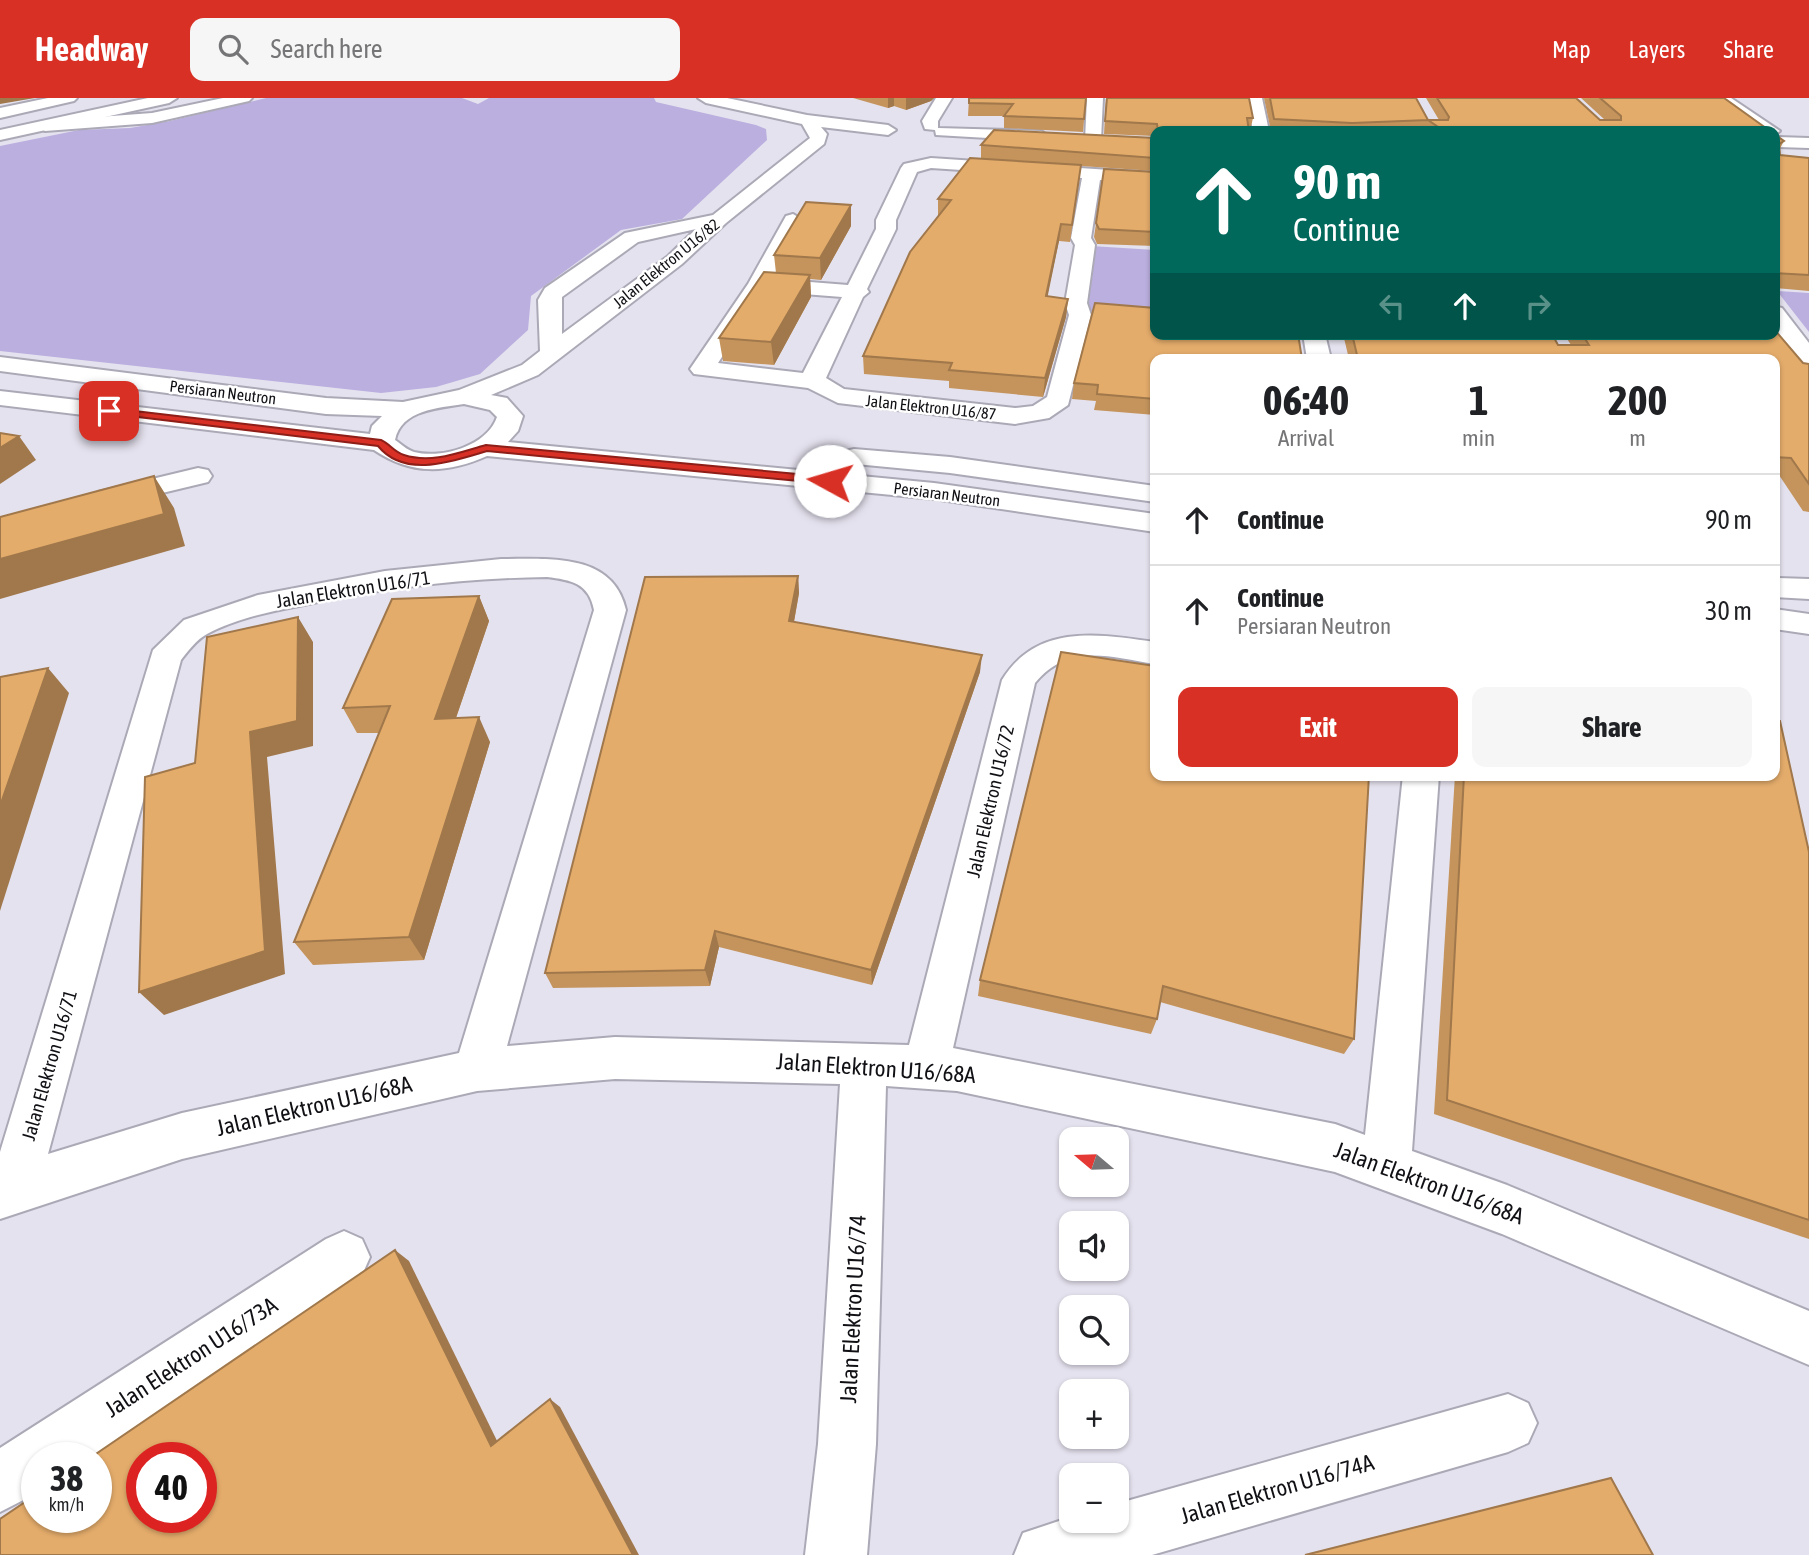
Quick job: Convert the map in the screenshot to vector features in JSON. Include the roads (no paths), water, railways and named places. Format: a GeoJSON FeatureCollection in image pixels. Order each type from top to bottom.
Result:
{"type":"FeatureCollection","features":[{"type":"Feature","properties":{"kind":"street"},"geometry":{"type":"LineString","coordinates":[[0,113],[65,98],[88,108]]}},
{"type":"Feature","properties":{"kind":"street"},"geometry":{"type":"LineString","coordinates":[[0,126],[133,98]]}},
{"type":"Feature","properties":{"kind":"street"},"geometry":{"type":"LineString","coordinates":[[0,135],[169,98]]}},
{"type":"Feature","properties":{"kind":"street"},"geometry":{"type":"LineString","coordinates":[[45,126],[152,118],[244,98]]}},
{"type":"Feature","properties":{"kind":"street"},"geometry":{"type":"LineString","coordinates":[[706,98],[891,136]]}},
{"type":"Feature","properties":{"kind":"street"},"geometry":{"type":"LineString","coordinates":[[924,130],[944,98]]}},
{"type":"Feature","properties":{"kind":"street"},"geometry":{"type":"LineString","coordinates":[[1093,140],[1095,98]]}},
{"type":"Feature","properties":{"kind":"street"},"geometry":{"type":"LineString","coordinates":[[1254,98],[1260,126]]}},
{"type":"Feature","properties":{"kind":"street"},"geometry":{"type":"LineString","coordinates":[[1721,98],[1762,126]]}},
{"type":"Feature","properties":{"kind":"street"},"geometry":{"type":"LineString","coordinates":[[801,156],[818,140],[819,134],[807,120]]}},
{"type":"Feature","properties":{"kind":"street"},"geometry":{"type":"LineString","coordinates":[[801,156],[836,146],[924,130],[1056,137]]}},
{"type":"Feature","properties":{"kind":"street"},"geometry":{"type":"LineString","coordinates":[[864,146],[891,136]]}},
{"type":"Feature","properties":{"kind":"street"},"geometry":{"type":"LineString","coordinates":[[1780,137],[1809,143]]}},
{"type":"Feature","properties":{"kind":"street","name":"Jalan Elektron U16/82"},"geometry":{"type":"LineString","coordinates":[[530,369],[675,260],[719,219],[801,156]]}},
{"type":"Feature","properties":{"kind":"street"},"geometry":{"type":"LineString","coordinates":[[793,220],[759,284],[702,369],[814,381],[814,375],[858,292],[910,168],[918,164],[1150,177]]}},
{"type":"Feature","properties":{"kind":"street","name":"Jalan Elektron U16/87"},"geometry":{"type":"LineString","coordinates":[[814,381],[838,396],[1015,416],[1040,413],[1059,400],[1080,315],[1076,303],[1085,245],[1081,238],[1092,173]]}},
{"type":"Feature","properties":{"kind":"street"},"geometry":{"type":"LineString","coordinates":[[552,353],[549,300],[553,293],[632,237],[719,219]]}},
{"type":"Feature","properties":{"kind":"street"},"geometry":{"type":"LineString","coordinates":[[759,284],[858,292]]}},
{"type":"Feature","properties":{"kind":"street"},"geometry":{"type":"LineString","coordinates":[[1780,321],[1809,358]]}},
{"type":"Feature","properties":{"kind":"street","name":"Persiaran Neutron"},"geometry":{"type":"LineString","coordinates":[[0,364],[326,406],[406,410]]}},
{"type":"Feature","properties":{"kind":"street"},"geometry":{"type":"LineString","coordinates":[[530,369],[498,441],[486,448],[444,461],[422,461],[403,459],[389,452],[381,443],[385,426],[406,410],[424,403],[464,397],[530,369]]}},
{"type":"Feature","properties":{"kind":"street","name":"Persiaran Neutron"},"geometry":{"type":"LineString","coordinates":[[464,397],[483,398],[509,417],[950,465],[1150,493]]}},
{"type":"Feature","properties":{"kind":"street","name":"Persiaran Neutron"},"geometry":{"type":"LineString","coordinates":[[0,398],[381,443]]}},
{"type":"Feature","properties":{"kind":"street","name":"Persiaran Neutron"},"geometry":{"type":"LineString","coordinates":[[486,448],[934,491],[1150,522]]}},
{"type":"Feature","properties":{"kind":"street"},"geometry":{"type":"LineString","coordinates":[[79,506],[198,476]]}},
{"type":"Feature","properties":{"kind":"street","name":"Jalan Elektron U16/71"},"geometry":{"type":"LineString","coordinates":[[7,1191],[165,658],[178,642],[195,627],[243,607],[362,584],[554,567],[596,580],[607,596],[610,610],[477,1070]]}},
{"type":"Feature","properties":{"kind":"street"},"geometry":{"type":"LineString","coordinates":[[1780,587],[1809,589]]}},
{"type":"Feature","properties":{"kind":"street"},"geometry":{"type":"LineString","coordinates":[[1780,621],[1809,624]]}},
{"type":"Feature","properties":{"kind":"street","name":"Jalan Elektron U16/72"},"geometry":{"type":"LineString","coordinates":[[926,1068],[1019,680],[1030,664],[1046,652],[1063,646],[1082,643],[1150,652]]}},
{"type":"Feature","properties":{"kind":"street"},"geometry":{"type":"LineString","coordinates":[[1386,1166],[1419,781]]}},
{"type":"Feature","properties":{"kind":"street","name":"Jalan Elektron U16/68A"},"geometry":{"type":"LineString","coordinates":[[7,1191],[182,1136],[477,1070],[615,1058],[864,1063],[926,1068],[971,1073],[1335,1148],[1507,1210],[1809,1338]]}},
{"type":"Feature","properties":{"kind":"street","name":"Jalan Elektron U16/74"},"geometry":{"type":"LineString","coordinates":[[836,1555],[847,1444],[864,1063]]}},
{"type":"Feature","properties":{"kind":"street","name":"Jalan Elektron U16/73A"},"geometry":{"type":"LineString","coordinates":[[61,1442],[344,1257]]}},
{"type":"Feature","properties":{"kind":"street","name":"Jalan Elektron U16/74A"},"geometry":{"type":"LineString","coordinates":[[1045,1555],[1508,1423]]}},
{"type":"Feature","properties":{"kind":"street","name":"Jalan Elektron U16/73A"},"geometry":{"type":"LineString","coordinates":[[0,1482],[21,1468]]}}]}
